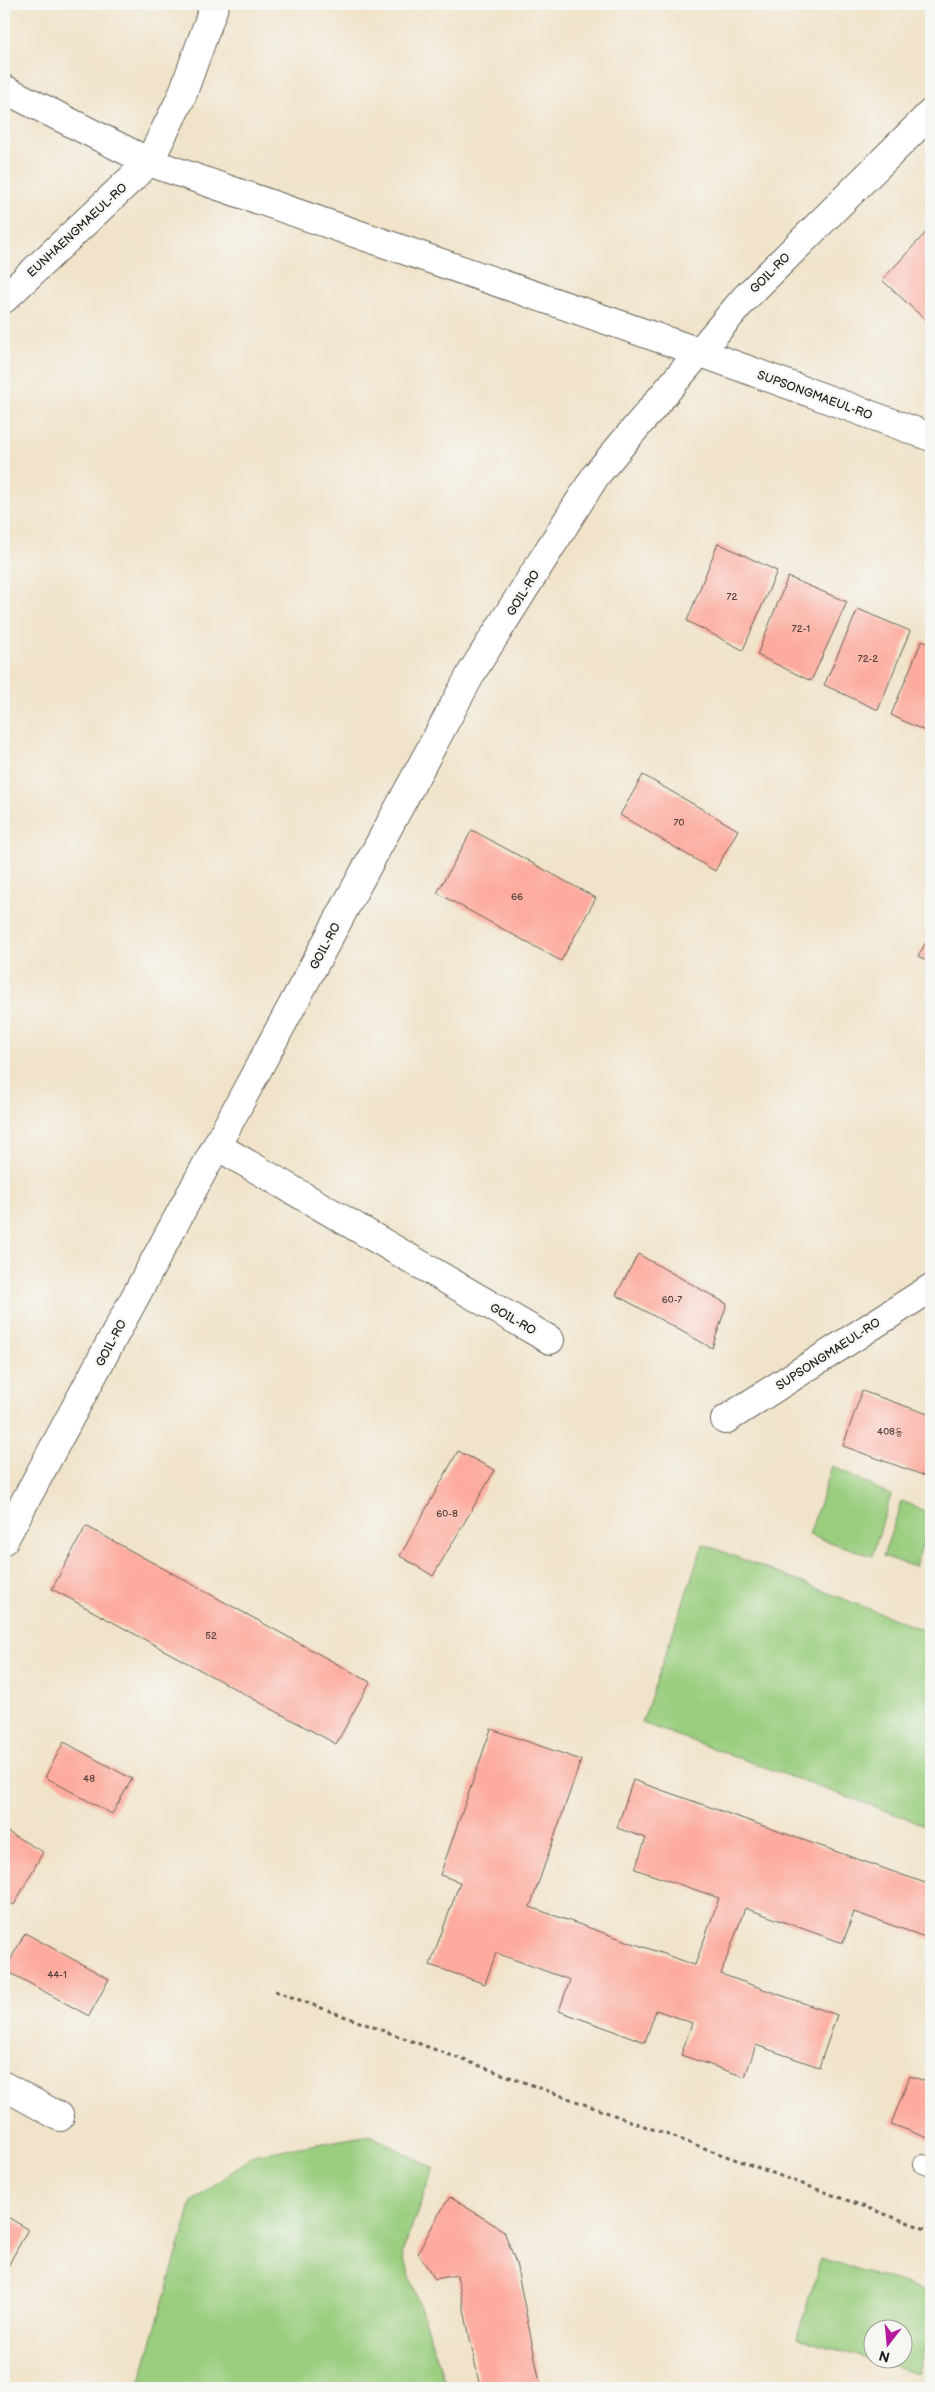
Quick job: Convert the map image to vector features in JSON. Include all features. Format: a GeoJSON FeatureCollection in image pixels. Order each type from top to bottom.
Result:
{"type":"FeatureCollection","features":[{"type":"Feature","properties":{"kind":"main road","name":"EUNHAENGMAEUL-RO"},"geometry":{"type":"LineString","coordinates":[[4,299],[149,162],[181,98],[215,4]]}},
{"type":"Feature","properties":{"kind":"main road"},"geometry":{"type":"LineString","coordinates":[[4,89],[149,162]]}},
{"type":"Feature","properties":{"kind":"main road","name":"GOIL-RO"},"geometry":{"type":"LineString","coordinates":[[4,1540],[472,672],[596,475],[744,299],[931,113]]}},
{"type":"Feature","properties":{"kind":"main road","name":"SUPSONGMAEUL-RO"},"geometry":{"type":"LineString","coordinates":[[149,162],[699,352],[931,437]]}},
{"type":"Feature","properties":{"kind":"main road","name":"GOIL-RO"},"geometry":{"type":"LineString","coordinates":[[217,1146],[550,1340]]}},
{"type":"Feature","properties":{"kind":"main road","name":"SUPSONGMAEUL-RO"},"geometry":{"type":"LineString","coordinates":[[725,1420],[931,1288]]}},
{"type":"Feature","properties":{"kind":"main road"},"geometry":{"type":"LineString","coordinates":[[4,2086],[60,2117]]}},
{"type":"Feature","properties":{"kind":"path"},"geometry":{"type":"LineString","coordinates":[[275,1991],[931,2230]]}},
{"type":"Feature","properties":{"kind":"green space"},"geometry":{"type":"Polygon","coordinates":[[[832,1466],[891,1495],[872,1556],[809,1535],[832,1466]]]}},
{"type":"Feature","properties":{"kind":"green space"},"geometry":{"type":"Polygon","coordinates":[[[902,1501],[931,1514],[931,1520],[915,1567],[883,1556],[902,1501]]]}},
{"type":"Feature","properties":{"kind":"green space"},"geometry":{"type":"Polygon","coordinates":[[[703,1544],[931,1633],[931,1827],[642,1723],[703,1544]]]}},
{"type":"Feature","properties":{"kind":"green space"},"geometry":{"type":"Polygon","coordinates":[[[370,2135],[434,2168],[402,2253],[447,2388],[138,2388],[192,2202],[253,2155],[370,2135]]]}},
{"type":"Feature","properties":{"kind":"green space"},"geometry":{"type":"Polygon","coordinates":[[[821,2258],[931,2292],[931,2332],[917,2374],[904,2370],[912,2370],[912,2320],[862,2320],[862,2358],[797,2338],[821,2258]]]}},
{"type":"Feature","properties":{"kind":"building"},"geometry":{"type":"Polygon","coordinates":[[[931,227],[931,325],[882,280],[931,227]]]}},
{"type":"Feature","properties":{"kind":"building"},"geometry":{"type":"Polygon","coordinates":[[[718,543],[777,571],[743,650],[687,621],[718,543]]]}},
{"type":"Feature","properties":{"kind":"building"},"geometry":{"type":"Polygon","coordinates":[[[788,577],[847,602],[811,681],[757,655],[788,577]]]}},
{"type":"Feature","properties":{"kind":"building"},"geometry":{"type":"Polygon","coordinates":[[[858,609],[910,631],[878,710],[824,685],[858,609]]]}},
{"type":"Feature","properties":{"kind":"building"},"geometry":{"type":"Polygon","coordinates":[[[922,640],[931,644],[931,734],[891,715],[922,640]]]}},
{"type":"Feature","properties":{"kind":"building"},"geometry":{"type":"Polygon","coordinates":[[[643,775],[738,830],[715,871],[620,815],[643,775]]]}},
{"type":"Feature","properties":{"kind":"building"},"geometry":{"type":"Polygon","coordinates":[[[472,830],[596,898],[561,961],[437,893],[472,830]]]}},
{"type":"Feature","properties":{"kind":"building"},"geometry":{"type":"Polygon","coordinates":[[[931,934],[931,964],[918,956],[931,934]]]}},
{"type":"Feature","properties":{"kind":"building"},"geometry":{"type":"Polygon","coordinates":[[[638,1254],[727,1304],[712,1348],[616,1295],[638,1254]]]}},
{"type":"Feature","properties":{"kind":"building"},"geometry":{"type":"Polygon","coordinates":[[[862,1391],[931,1415],[931,1478],[843,1446],[862,1391]]]}},
{"type":"Feature","properties":{"kind":"building"},"geometry":{"type":"Polygon","coordinates":[[[458,1451],[495,1470],[433,1576],[400,1556],[458,1451]]]}},
{"type":"Feature","properties":{"kind":"building"},"geometry":{"type":"Polygon","coordinates":[[[86,1526],[370,1682],[336,1744],[52,1589],[86,1526]]]}},
{"type":"Feature","properties":{"kind":"building"},"geometry":{"type":"Polygon","coordinates":[[[491,1729],[581,1760],[530,1907],[695,1965],[719,1898],[635,1869],[646,1838],[617,1828],[633,1780],[931,1885],[931,1939],[854,1912],[843,1943],[745,1908],[721,1974],[837,2015],[819,2067],[756,2045],[745,2077],[681,2055],[692,2023],[656,2010],[645,2042],[559,2011],[570,1980],[496,1953],[485,1984],[430,1965],[460,1882],[440,1875],[491,1729]]]}},
{"type":"Feature","properties":{"kind":"building"},"geometry":{"type":"Polygon","coordinates":[[[64,1742],[132,1779],[112,1814],[45,1777],[64,1742]]]}},
{"type":"Feature","properties":{"kind":"building"},"geometry":{"type":"Polygon","coordinates":[[[4,1830],[43,1852],[14,1905],[4,1900],[4,1830]]]}},
{"type":"Feature","properties":{"kind":"building"},"geometry":{"type":"Polygon","coordinates":[[[25,1933],[109,1979],[89,2016],[5,1970],[25,1933]]]}},
{"type":"Feature","properties":{"kind":"building"},"geometry":{"type":"Polygon","coordinates":[[[910,2076],[931,2083],[931,2139],[891,2124],[910,2076]]]}},
{"type":"Feature","properties":{"kind":"building"},"geometry":{"type":"Polygon","coordinates":[[[450,2197],[504,2231],[516,2263],[541,2388],[480,2388],[457,2275],[435,2279],[418,2253],[450,2197]]]}},
{"type":"Feature","properties":{"kind":"building"},"geometry":{"type":"Polygon","coordinates":[[[4,2215],[28,2229],[8,2266],[4,2264],[4,2215]]]}}]}
